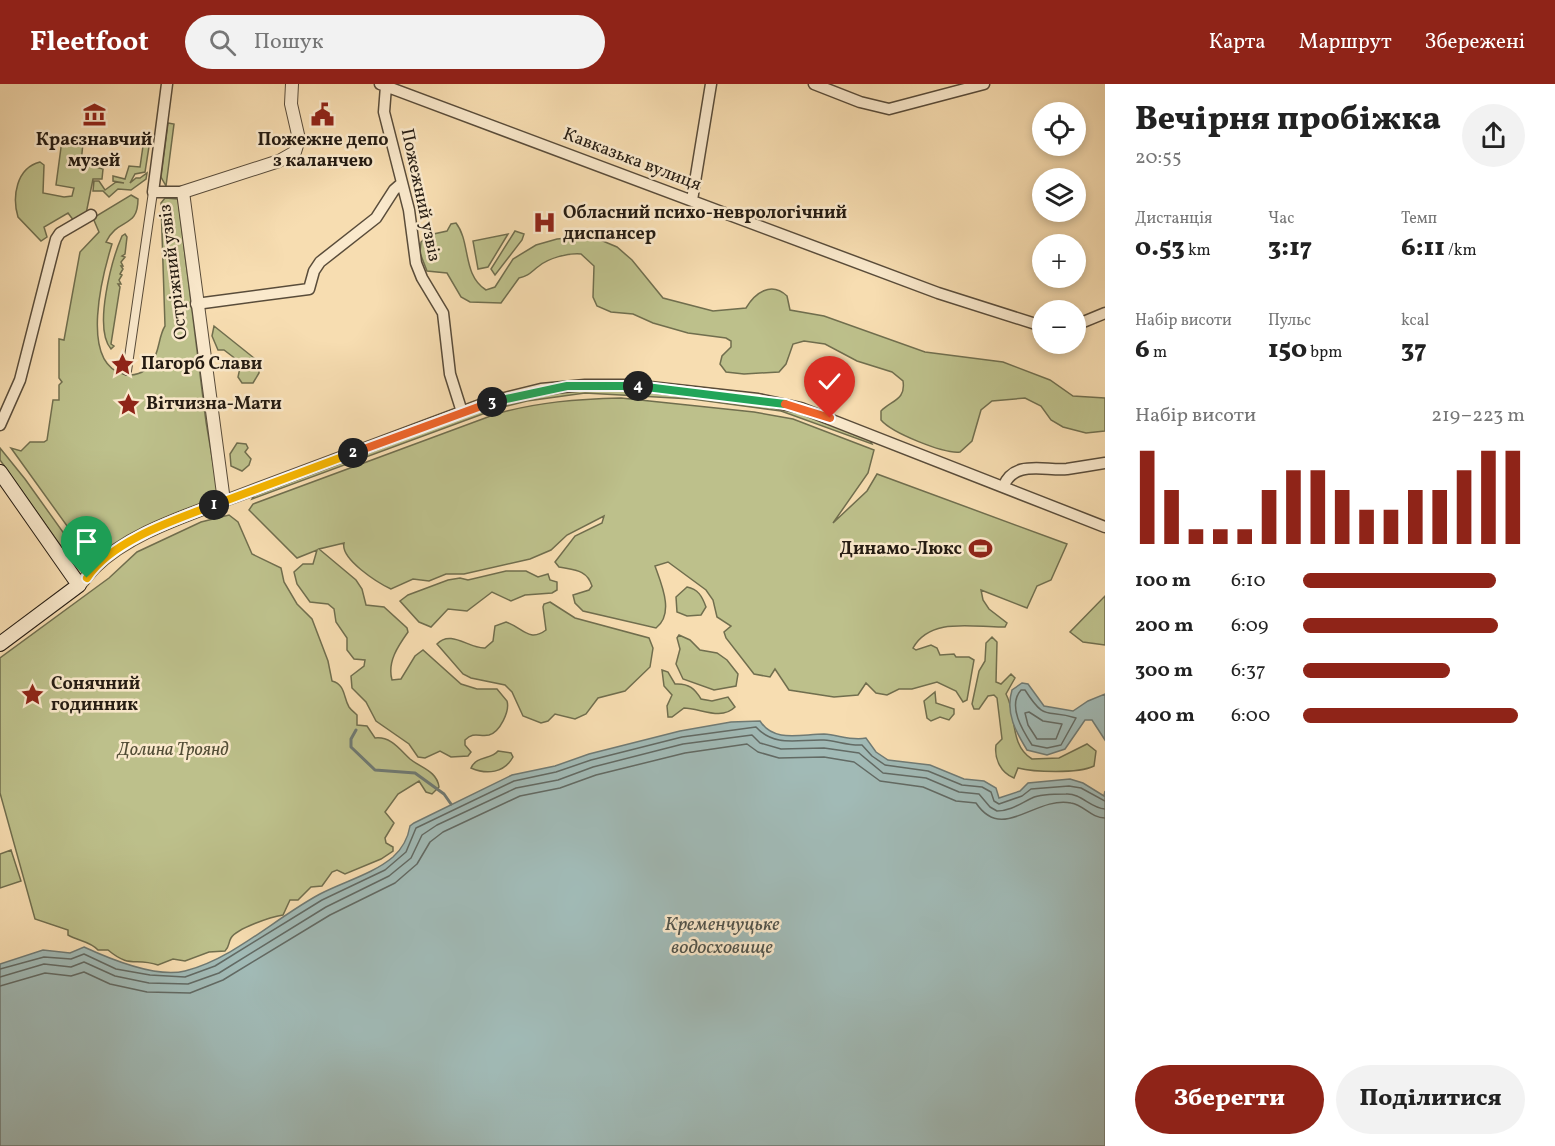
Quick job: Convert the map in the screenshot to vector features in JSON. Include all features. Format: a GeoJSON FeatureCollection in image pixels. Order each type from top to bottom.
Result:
{"type":"FeatureCollection","features":[{"type":"Feature","properties":{"kind":"main road"},"geometry":{"type":"LineString","coordinates":[[0,472],[79,585],[0,644]]}},
{"type":"Feature","properties":{"kind":"street"},"geometry":{"type":"LineString","coordinates":[[127,371],[166,84]]}},
{"type":"Feature","properties":{"kind":"street","name":"Остріжний узвіз"},"geometry":{"type":"LineString","coordinates":[[224,501],[196,304],[183,192],[279,161],[295,152],[300,142],[291,104],[292,84]]}},
{"type":"Feature","properties":{"kind":"street"},"geometry":{"type":"LineString","coordinates":[[692,200],[711,84]]}},
{"type":"Feature","properties":{"kind":"street"},"geometry":{"type":"LineString","coordinates":[[814,84],[860,102],[890,109],[984,84]]}},
{"type":"Feature","properties":{"kind":"street","name":"Кавказька вулиця"},"geometry":{"type":"LineString","coordinates":[[383,85],[938,293],[1032,323]]}},
{"type":"Feature","properties":{"kind":"street","name":"Пожежний узвіз"},"geometry":{"type":"LineString","coordinates":[[383,85],[383,99],[418,269],[443,313],[450,374],[462,412]]}},
{"type":"Feature","properties":{"kind":"street"},"geometry":{"type":"LineString","coordinates":[[196,304],[309,289],[314,271],[320,262],[376,218],[394,190],[402,183]]}},
{"type":"Feature","properties":{"kind":"street"},"geometry":{"type":"LineString","coordinates":[[153,192],[183,192]]}},
{"type":"Feature","properties":{"kind":"street"},"geometry":{"type":"LineString","coordinates":[[0,425],[20,380],[56,239],[60,233],[91,215]]}},
{"type":"Feature","properties":{"kind":"street"},"geometry":{"type":"LineString","coordinates":[[1086,321],[1105,313]]}},
{"type":"Feature","properties":{"kind":"street"},"geometry":{"type":"LineString","coordinates":[[79,585],[94,568],[132,541],[177,519],[462,412],[523,393],[585,384],[632,385],[758,399],[819,414],[1105,526]]}},
{"type":"Feature","properties":{"kind":"street"},"geometry":{"type":"LineString","coordinates":[[1003,487],[1010,476],[1020,470],[1064,469],[1105,463]]}},
{"type":"Feature","properties":{"kind":"green space"},"geometry":{"type":"Polygon","coordinates":[[[168,123],[174,124],[166,186],[161,177],[168,123]]]}},
{"type":"Feature","properties":{"kind":"green space"},"geometry":{"type":"Polygon","coordinates":[[[144,139],[150,140],[145,172],[135,174],[130,183],[147,173],[146,179],[131,190],[118,189],[109,197],[103,191],[93,191],[94,181],[99,181],[105,190],[116,182],[124,183],[113,181],[113,176],[125,179],[129,166],[140,167],[144,139]]]}},
{"type":"Feature","properties":{"kind":"green space"},"geometry":{"type":"Polygon","coordinates":[[[62,140],[83,143],[81,163],[103,169],[102,179],[93,179],[86,214],[74,221],[68,213],[44,227],[47,237],[41,241],[18,217],[16,192],[26,170],[40,162],[44,165],[43,193],[64,197],[72,196],[74,188],[56,185],[62,140]]]}},
{"type":"Feature","properties":{"kind":"green space"},"geometry":{"type":"Polygon","coordinates":[[[131,195],[138,199],[135,215],[116,229],[106,242],[112,244],[100,295],[98,335],[101,353],[110,366],[127,375],[142,372],[154,359],[165,326],[161,203],[165,198],[178,199],[206,422],[219,498],[93,562],[11,448],[21,451],[30,442],[47,440],[53,400],[59,400],[59,385],[62,382],[59,378],[59,339],[64,340],[80,252],[99,232],[93,218],[131,195]]]}},
{"type":"Feature","properties":{"kind":"green space"},"geometry":{"type":"Polygon","coordinates":[[[456,223],[464,239],[473,276],[486,290],[495,287],[513,259],[536,245],[557,239],[591,236],[617,247],[632,260],[663,298],[713,311],[746,308],[759,294],[775,289],[787,296],[790,310],[824,316],[925,352],[1003,362],[1050,380],[1073,396],[1105,398],[1105,431],[1086,433],[1063,427],[1051,420],[1041,406],[1025,398],[992,401],[981,410],[972,441],[960,452],[942,450],[896,431],[881,420],[881,411],[897,399],[902,392],[903,381],[892,372],[857,361],[825,344],[804,341],[793,344],[786,364],[779,372],[744,374],[726,372],[720,364],[722,356],[731,347],[731,341],[726,338],[688,333],[653,323],[633,314],[611,312],[597,306],[593,297],[594,266],[581,254],[564,255],[543,263],[528,275],[519,278],[501,303],[470,302],[461,297],[447,273],[427,271],[420,253],[421,242],[429,235],[447,231],[451,224],[456,223]]]}},
{"type":"Feature","properties":{"kind":"green space"},"geometry":{"type":"Polygon","coordinates":[[[515,231],[524,234],[522,240],[495,275],[491,269],[515,231]]]}},
{"type":"Feature","properties":{"kind":"green space"},"geometry":{"type":"Polygon","coordinates":[[[125,234],[127,237],[125,254],[122,256],[125,257],[121,262],[123,269],[119,280],[121,284],[118,284],[120,287],[111,344],[114,346],[111,349],[106,339],[104,326],[106,293],[114,260],[122,236],[125,234]]]}},
{"type":"Feature","properties":{"kind":"green space"},"geometry":{"type":"Polygon","coordinates":[[[508,234],[488,267],[478,269],[473,241],[508,234]]]}},
{"type":"Feature","properties":{"kind":"green space"},"geometry":{"type":"Polygon","coordinates":[[[214,326],[259,362],[259,373],[253,383],[242,383],[238,377],[241,363],[224,350],[218,350],[212,336],[214,326]]]}},
{"type":"Feature","properties":{"kind":"green space"},"geometry":{"type":"Polygon","coordinates":[[[589,389],[672,393],[783,408],[824,420],[869,438],[872,444],[781,411],[692,399],[585,393],[527,401],[499,408],[252,499],[255,494],[378,446],[461,417],[503,405],[589,389]]]}},
{"type":"Feature","properties":{"kind":"green space"},"geometry":{"type":"Polygon","coordinates":[[[621,398],[754,412],[793,419],[874,450],[868,473],[833,523],[867,491],[877,474],[1067,544],[1051,580],[1037,586],[1027,608],[981,590],[983,600],[989,609],[1007,623],[1005,627],[954,626],[942,628],[931,631],[913,648],[916,650],[931,645],[937,648],[940,655],[954,654],[956,657],[969,657],[974,660],[967,700],[963,702],[956,691],[937,682],[912,689],[899,689],[887,695],[876,693],[866,683],[858,695],[834,697],[789,690],[775,669],[770,677],[754,674],[726,638],[724,632],[731,626],[717,617],[713,600],[706,590],[668,562],[655,566],[666,607],[662,622],[656,628],[583,611],[575,603],[573,595],[589,590],[592,586],[590,580],[583,573],[559,567],[555,562],[575,536],[602,523],[604,516],[567,535],[551,550],[530,559],[464,574],[446,574],[429,581],[413,579],[391,589],[369,576],[354,563],[344,549],[344,543],[319,549],[356,580],[362,589],[366,605],[384,607],[407,628],[408,632],[392,661],[392,680],[401,679],[415,656],[423,650],[461,684],[477,689],[497,689],[507,701],[506,715],[497,730],[489,735],[474,735],[465,740],[465,745],[471,752],[468,756],[451,757],[440,751],[425,758],[418,757],[409,744],[376,721],[366,702],[352,688],[351,676],[364,666],[365,660],[354,659],[347,650],[347,638],[336,622],[334,609],[328,604],[310,602],[297,584],[294,572],[303,564],[313,564],[317,550],[297,558],[249,510],[253,504],[496,414],[558,402],[621,398]]]}},
{"type":"Feature","properties":{"kind":"green space"},"geometry":{"type":"Polygon","coordinates":[[[237,443],[246,444],[248,448],[245,452],[251,459],[249,465],[242,471],[231,466],[230,454],[237,443]]]}},
{"type":"Feature","properties":{"kind":"green space"},"geometry":{"type":"Polygon","coordinates":[[[0,448],[80,556],[72,562],[0,460],[0,448]]]}},
{"type":"Feature","properties":{"kind":"green space","name":"Долина Троянд"},"geometry":{"type":"Polygon","coordinates":[[[229,515],[238,522],[252,554],[281,568],[284,582],[297,604],[312,619],[328,661],[332,681],[342,688],[349,707],[357,715],[357,725],[367,726],[375,738],[386,739],[395,744],[410,759],[432,773],[439,787],[432,794],[426,792],[419,781],[398,794],[385,812],[394,823],[385,838],[386,843],[393,847],[393,851],[381,859],[345,874],[337,870],[332,872],[322,886],[311,887],[298,900],[290,900],[283,915],[234,934],[225,951],[209,952],[185,961],[173,959],[158,965],[128,961],[108,950],[98,950],[68,935],[68,930],[35,919],[0,793],[0,658],[109,578],[137,552],[201,522],[229,515]]]}},
{"type":"Feature","properties":{"kind":"green space"},"geometry":{"type":"Polygon","coordinates":[[[506,571],[526,571],[538,577],[548,574],[550,580],[557,582],[557,590],[552,593],[525,595],[511,601],[492,592],[467,611],[448,609],[431,627],[419,622],[400,601],[408,595],[448,580],[460,578],[468,580],[506,571]]]}},
{"type":"Feature","properties":{"kind":"green space"},"geometry":{"type":"Polygon","coordinates":[[[687,587],[697,591],[703,600],[706,607],[701,615],[687,616],[677,612],[676,597],[687,587]]]}},
{"type":"Feature","properties":{"kind":"green space"},"geometry":{"type":"Polygon","coordinates":[[[1105,596],[1105,645],[1083,642],[1070,632],[1105,596]]]}},
{"type":"Feature","properties":{"kind":"green space"},"geometry":{"type":"Polygon","coordinates":[[[550,602],[575,618],[649,638],[653,648],[650,667],[625,691],[598,698],[586,714],[575,719],[555,714],[548,721],[541,723],[523,716],[512,692],[505,685],[471,678],[463,674],[437,644],[448,638],[485,648],[493,641],[495,626],[506,622],[526,633],[540,634],[546,630],[543,607],[544,604],[550,602]]]}},
{"type":"Feature","properties":{"kind":"green space"},"geometry":{"type":"Polygon","coordinates":[[[679,635],[690,640],[700,650],[717,653],[727,660],[738,674],[736,686],[714,690],[683,679],[676,664],[680,649],[677,638],[679,635]]]}},
{"type":"Feature","properties":{"kind":"green space"},"geometry":{"type":"Polygon","coordinates":[[[992,637],[997,642],[996,682],[1001,684],[1011,674],[1015,678],[1006,694],[1017,738],[1025,753],[1032,759],[1059,758],[1087,744],[1096,751],[1094,766],[1087,769],[1056,772],[1018,768],[1014,778],[1002,769],[997,760],[996,750],[996,745],[1002,739],[997,698],[994,695],[988,696],[979,709],[974,709],[972,704],[979,671],[985,661],[986,643],[992,637]]]}},
{"type":"Feature","properties":{"kind":"green space"},"geometry":{"type":"Polygon","coordinates":[[[662,670],[668,672],[675,684],[691,687],[701,699],[712,701],[728,697],[735,707],[723,713],[684,708],[672,717],[668,717],[667,706],[672,695],[664,686],[662,670]]]}},
{"type":"Feature","properties":{"kind":"green space"},"geometry":{"type":"Polygon","coordinates":[[[935,692],[936,703],[954,709],[954,714],[949,720],[940,717],[931,721],[927,718],[924,701],[935,692]]]}},
{"type":"Feature","properties":{"kind":"green space"},"geometry":{"type":"Polygon","coordinates":[[[498,751],[511,753],[513,757],[505,766],[489,772],[471,768],[480,759],[492,756],[498,751]]]}},
{"type":"Feature","properties":{"kind":"green space"},"geometry":{"type":"Polygon","coordinates":[[[11,850],[21,881],[0,888],[0,854],[11,850]]]}},
{"type":"Feature","properties":{"kind":"water"},"geometry":{"type":"Polygon","coordinates":[[[1022,683],[1028,684],[1044,706],[1073,711],[1105,694],[1105,740],[1092,720],[1085,720],[1065,749],[1047,755],[1027,750],[1016,729],[1010,707],[1012,690],[1022,683]]]}},
{"type":"Feature","properties":{"kind":"water","name":"Кременчуцьке водосховище"},"geometry":{"type":"Polygon","coordinates":[[[760,721],[766,728],[780,735],[824,734],[866,738],[876,752],[888,760],[930,765],[964,779],[984,781],[996,788],[999,798],[1020,791],[1028,783],[1070,779],[1083,783],[1104,796],[1105,791],[1105,1146],[0,1146],[0,964],[43,950],[70,953],[84,947],[120,962],[148,970],[185,971],[221,957],[320,894],[385,863],[400,850],[410,826],[414,823],[512,775],[555,766],[589,754],[680,731],[731,722],[760,721]]]}},
{"type":"Feature","properties":{"kind":"waterway"},"geometry":{"type":"LineString","coordinates":[[356,730],[351,739],[351,747],[375,770],[415,773],[444,794],[451,804]]}},
{"type":"Feature","properties":{"kind":"place","name":"Краєзнавчий музей"},"geometry":{"type":"Point","coordinates":[94,114]}},
{"type":"Feature","properties":{"kind":"place","name":"Пожежне депо з каланчею"},"geometry":{"type":"Point","coordinates":[323,114]}},
{"type":"Feature","properties":{"kind":"place","name":"Обласний психо-неврологічний диспансер"},"geometry":{"type":"Point","coordinates":[545,223]}},
{"type":"Feature","properties":{"kind":"place","name":"Пагорб Слави"},"geometry":{"type":"Point","coordinates":[123,364]}},
{"type":"Feature","properties":{"kind":"place","name":"Вітчизна-Мати"},"geometry":{"type":"Point","coordinates":[128,404]}},
{"type":"Feature","properties":{"kind":"place","name":"Динамо-Люкс"},"geometry":{"type":"Point","coordinates":[980,549]}},
{"type":"Feature","properties":{"kind":"place","name":"Сонячний годинник"},"geometry":{"type":"Point","coordinates":[33,694]}},
{"type":"Feature","properties":{"kind":"route"},"geometry":{"type":"LineString","coordinates":[[87,578],[94,568],[132,541],[177,519],[473,408],[523,393],[585,384],[632,385],[758,399],[793,405],[830,418]]}}]}
